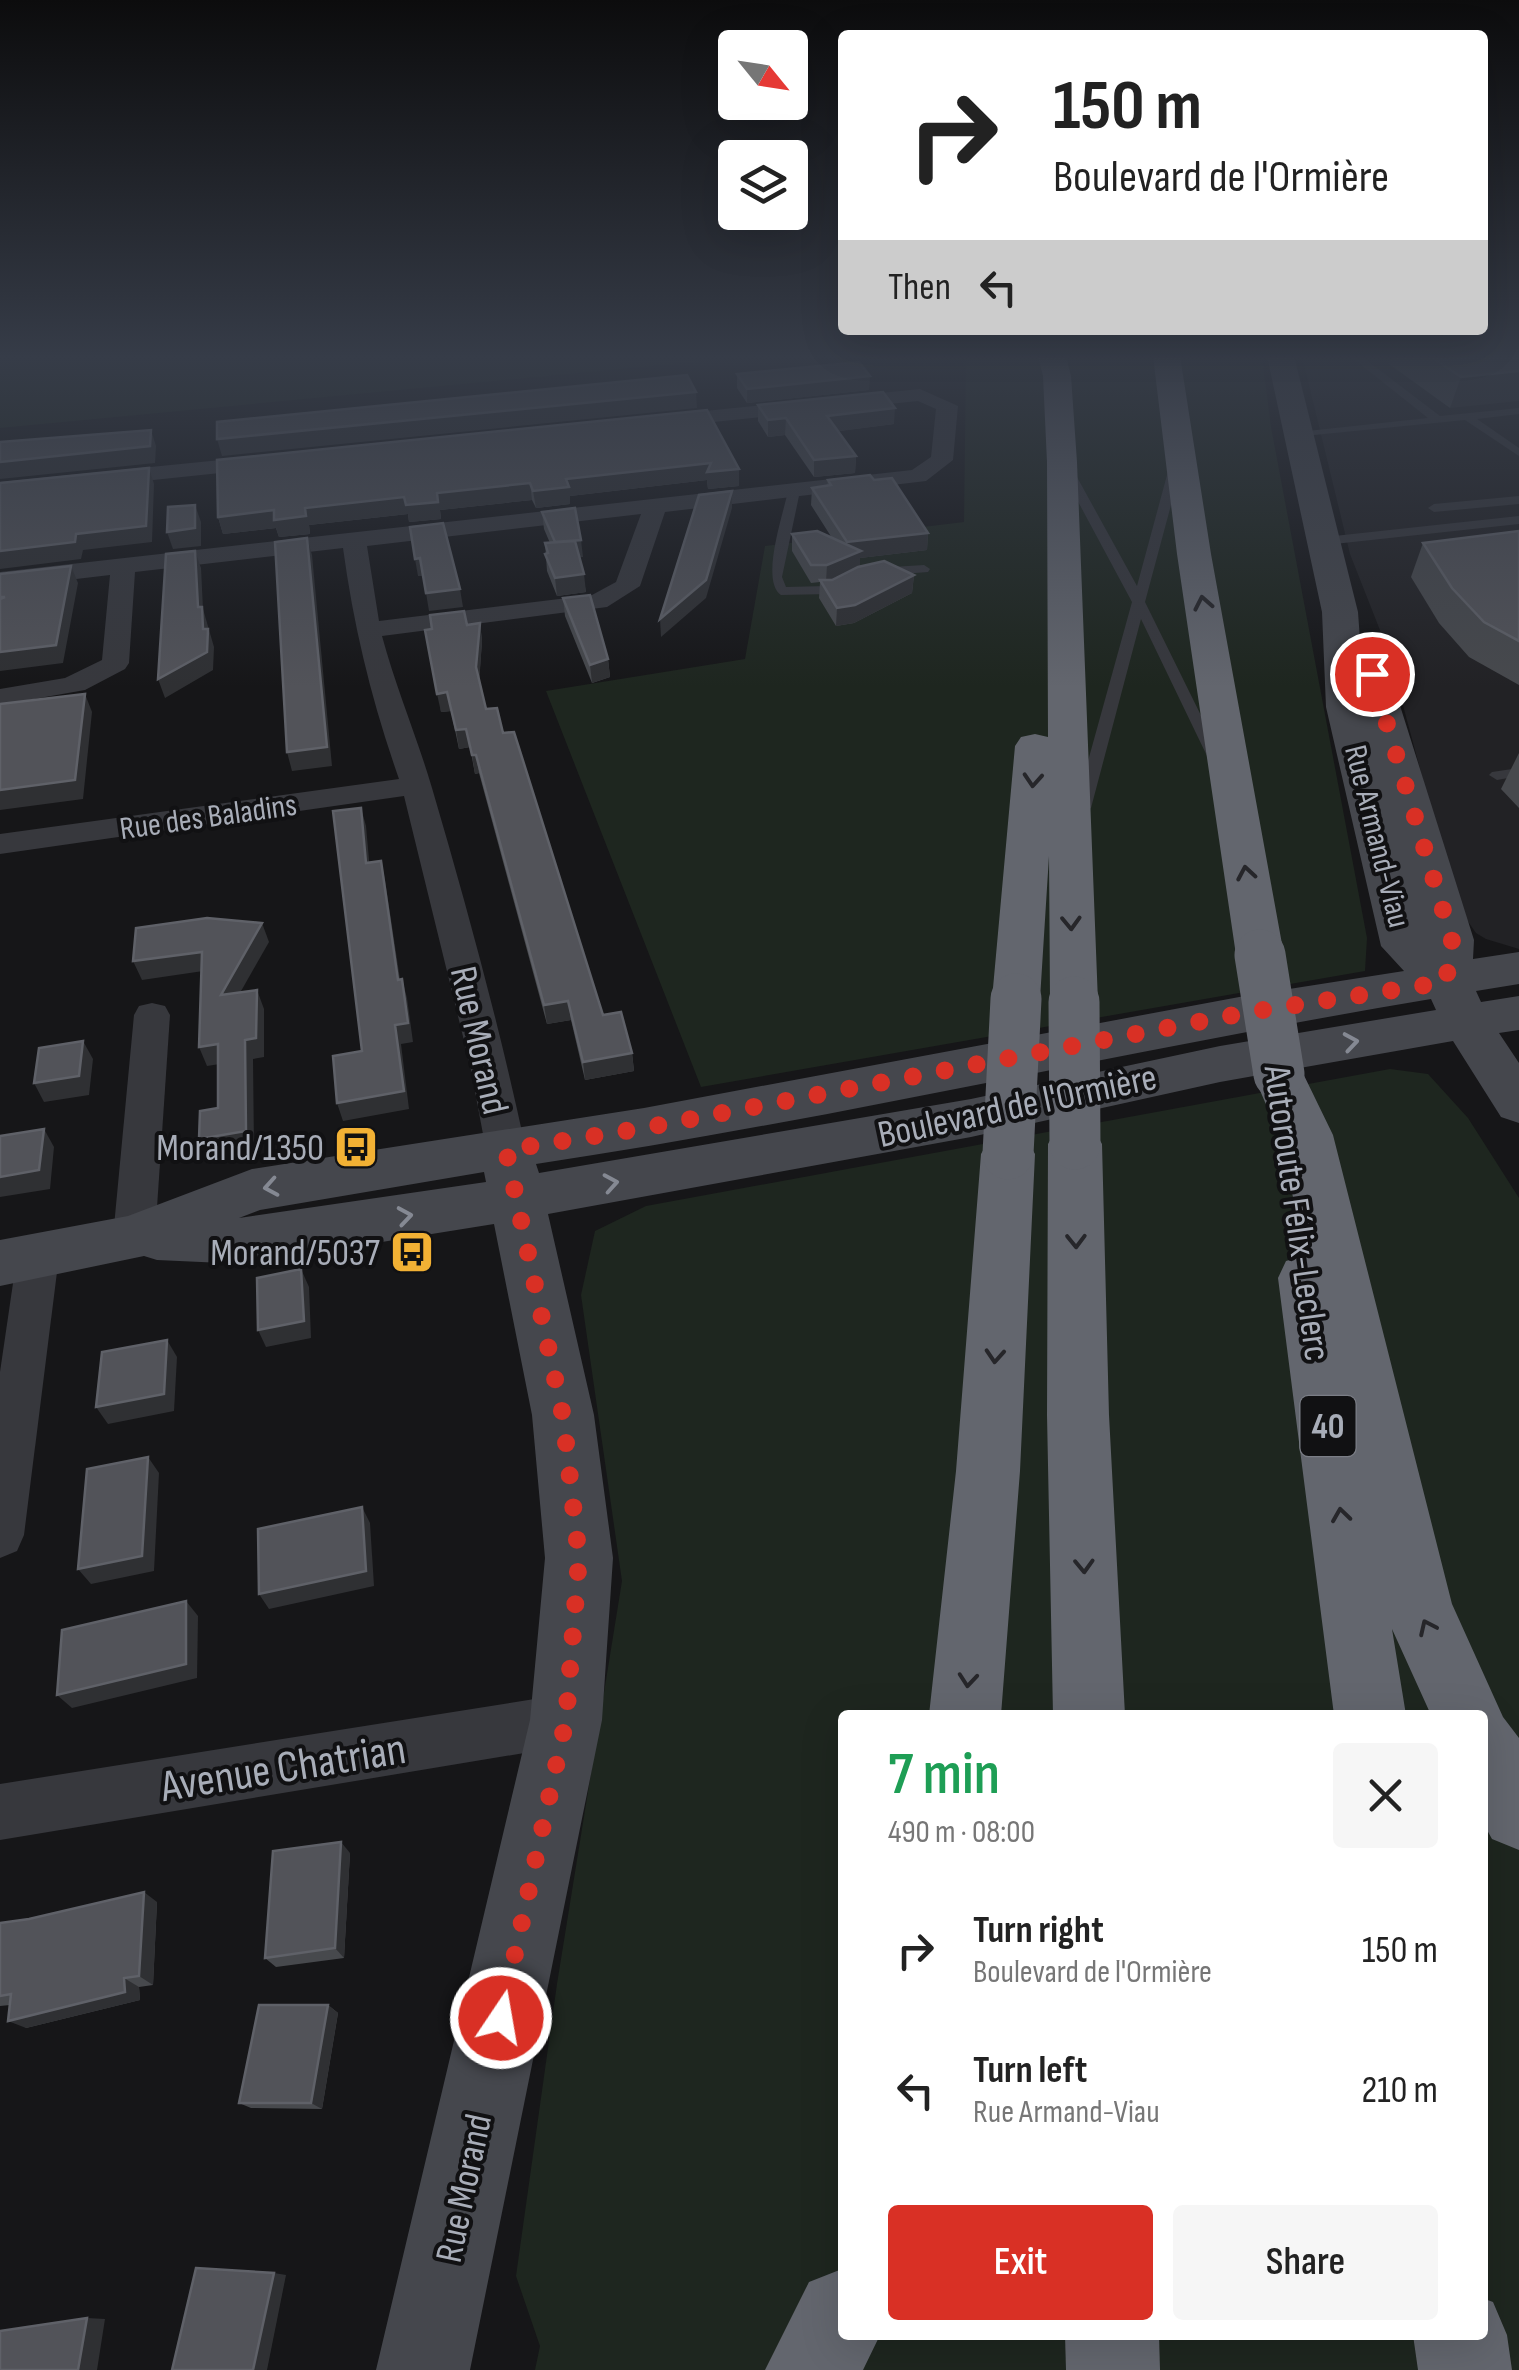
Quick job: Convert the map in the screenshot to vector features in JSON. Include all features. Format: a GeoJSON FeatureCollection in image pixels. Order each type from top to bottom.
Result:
{"type":"FeatureCollection","features":[{"type":"Feature","properties":{"kind":"highway"},"geometry":{"type":"LineString","coordinates":[[1035,467],[1038,712]]}},
{"type":"Feature","properties":{"kind":"highway"},"geometry":{"type":"LineString","coordinates":[[1062,467],[1078,1415],[1089,1710]]}},
{"type":"Feature","properties":{"kind":"highway","name":"Autoroute Félix-Leclerc"},"geometry":{"type":"LineString","coordinates":[[1181,467],[1279,1074],[1369,1710]]}},
{"type":"Feature","properties":{"kind":"highway"},"geometry":{"type":"LineString","coordinates":[[965,1710],[988,1472],[1016,999],[1038,712],[1065,546]]}},
{"type":"Feature","properties":{"kind":"highway"},"geometry":{"type":"LineString","coordinates":[[1279,1074],[1306,1135],[1419,1610],[1466,1710]]}},
{"type":"Feature","properties":{"kind":"highway"},"geometry":{"type":"LineString","coordinates":[[1488,1756],[1519,1812]]}},
{"type":"Feature","properties":{"kind":"highway"},"geometry":{"type":"LineString","coordinates":[[812,2370],[838,2322]]}},
{"type":"Feature","properties":{"kind":"highway"},"geometry":{"type":"LineString","coordinates":[[1112,2340],[1113,2370]]}},
{"type":"Feature","properties":{"kind":"highway"},"geometry":{"type":"LineString","coordinates":[[1461,2340],[1464,2370]]}},
{"type":"Feature","properties":{"kind":"street"},"geometry":{"type":"LineString","coordinates":[[0,490],[225,467]]}},
{"type":"Feature","properties":{"kind":"street"},"geometry":{"type":"LineString","coordinates":[[0,580],[918,476],[932,467]]}},
{"type":"Feature","properties":{"kind":"street","name":"Rue Armand-Viau"},"geometry":{"type":"LineString","coordinates":[[1306,467],[1340,612],[1346,707],[1405,946],[1457,1002],[1519,1104]]}},
{"type":"Feature","properties":{"kind":"street"},"geometry":{"type":"LineString","coordinates":[[368,630],[598,602],[615,595],[627,586],[656,505]]}},
{"type":"Feature","properties":{"kind":"street","name":"Rue Morand"},"geometry":{"type":"LineString","coordinates":[[354,540],[368,630],[384,696],[416,784],[489,1065],[563,1416],[579,1558],[566,1720],[424,2370]]}},
{"type":"Feature","properties":{"kind":"street"},"geometry":{"type":"LineString","coordinates":[[0,696],[73,686],[100,676],[115,664],[123,566]]}},
{"type":"Feature","properties":{"kind":"street","name":"Rue des Baladins"},"geometry":{"type":"LineString","coordinates":[[0,844],[374,794],[416,784]]}},
{"type":"Feature","properties":{"kind":"street","name":"Boulevard de l'Ormière"},"geometry":{"type":"LineString","coordinates":[[19,1260],[134,1237],[245,1241],[510,1175],[971,1118],[1220,1064],[1457,1002],[1519,968]]}},
{"type":"Feature","properties":{"kind":"street","name":"Boulevard de l'Ormière"},"geometry":{"type":"LineString","coordinates":[[1457,1002],[1519,1013]]}},
{"type":"Feature","properties":{"kind":"street"},"geometry":{"type":"LineString","coordinates":[[134,1237],[152,1015]]}},
{"type":"Feature","properties":{"kind":"street"},"geometry":{"type":"LineString","coordinates":[[0,1535],[19,1260]]}},
{"type":"Feature","properties":{"kind":"street","name":"Avenue Chatrian"},"geometry":{"type":"LineString","coordinates":[[0,1812],[566,1720]]}},
{"type":"Feature","properties":{"kind":"lane"},"geometry":{"type":"LineString","coordinates":[[1065,467],[1137,598],[1231,792]]}},
{"type":"Feature","properties":{"kind":"lane"},"geometry":{"type":"LineString","coordinates":[[1069,863],[1175,467]]}},
{"type":"Feature","properties":{"kind":"lane"},"geometry":{"type":"LineString","coordinates":[[794,490],[776,577],[781,591],[830,590],[852,578]]}},
{"type":"Feature","properties":{"kind":"lane"},"geometry":{"type":"LineString","coordinates":[[1434,508],[1519,500]]}},
{"type":"Feature","properties":{"kind":"lane"},"geometry":{"type":"LineString","coordinates":[[1325,541],[1519,520]]}},
{"type":"Feature","properties":{"kind":"lane"},"geometry":{"type":"LineString","coordinates":[[868,574],[924,568]]}},
{"type":"Feature","properties":{"kind":"lane"},"geometry":{"type":"LineString","coordinates":[[1497,775],[1519,772]]}},
{"type":"Feature","properties":{"kind":"shaded area"},"geometry":{"type":"Polygon","coordinates":[[[965,467],[1278,467],[1367,938],[1365,971],[701,1087],[546,691],[745,659],[765,546],[964,522],[965,467]]]}},
{"type":"Feature","properties":{"kind":"shaded area"},"geometry":{"type":"Polygon","coordinates":[[[1329,467],[1519,467],[1519,949],[1486,939],[1460,918],[1389,653],[1350,554],[1329,467]]]}},
{"type":"Feature","properties":{"kind":"shaded area"},"geometry":{"type":"Polygon","coordinates":[[[1390,1069],[1428,1074],[1468,1118],[1519,1198],[1519,2370],[535,2370],[540,2346],[516,2276],[557,1984],[622,1581],[581,1295],[595,1231],[646,1206],[1390,1069]]]}},
{"type":"Feature","properties":{"kind":"building"},"geometry":{"type":"Polygon","coordinates":[[[217,467],[678,467],[566,479],[569,487],[533,491],[530,483],[437,493],[438,502],[406,505],[404,497],[305,508],[306,516],[274,520],[274,510],[218,517],[217,467]]]}},
{"type":"Feature","properties":{"kind":"building"},"geometry":{"type":"Polygon","coordinates":[[[709,467],[739,469],[707,472],[709,467]]]}},
{"type":"Feature","properties":{"kind":"building"},"geometry":{"type":"Polygon","coordinates":[[[149,468],[146,526],[76,534],[75,542],[0,551],[0,483],[149,468]]]}},
{"type":"Feature","properties":{"kind":"building"},"geometry":{"type":"Polygon","coordinates":[[[870,475],[874,480],[892,478],[928,533],[847,542],[812,488],[831,485],[828,480],[870,475]]]}},
{"type":"Feature","properties":{"kind":"building"},"geometry":{"type":"Polygon","coordinates":[[[732,491],[706,580],[660,619],[699,495],[732,491]]]}},
{"type":"Feature","properties":{"kind":"building"},"geometry":{"type":"Polygon","coordinates":[[[195,505],[195,528],[167,532],[168,507],[195,505]]]}},
{"type":"Feature","properties":{"kind":"building"},"geometry":{"type":"Polygon","coordinates":[[[575,508],[581,540],[555,542],[542,512],[575,508]]]}},
{"type":"Feature","properties":{"kind":"building"},"geometry":{"type":"Polygon","coordinates":[[[443,523],[460,589],[426,593],[410,527],[443,523]]]}},
{"type":"Feature","properties":{"kind":"building"},"geometry":{"type":"Polygon","coordinates":[[[817,531],[861,551],[827,565],[811,565],[792,534],[817,531]]]}},
{"type":"Feature","properties":{"kind":"building"},"geometry":{"type":"Polygon","coordinates":[[[1519,531],[1519,641],[1484,622],[1452,588],[1423,543],[1519,531]]]}},
{"type":"Feature","properties":{"kind":"building"},"geometry":{"type":"Polygon","coordinates":[[[307,538],[327,747],[287,752],[275,542],[307,538]]]}},
{"type":"Feature","properties":{"kind":"building"},"geometry":{"type":"Polygon","coordinates":[[[575,541],[584,574],[555,578],[545,554],[545,543],[575,541]]]}},
{"type":"Feature","properties":{"kind":"building"},"geometry":{"type":"Polygon","coordinates":[[[195,551],[198,607],[202,607],[203,629],[208,629],[207,652],[158,679],[166,554],[195,551]]]}},
{"type":"Feature","properties":{"kind":"building"},"geometry":{"type":"Polygon","coordinates":[[[884,561],[914,575],[855,605],[837,608],[820,580],[832,580],[858,567],[884,561]]]}},
{"type":"Feature","properties":{"kind":"building"},"geometry":{"type":"Polygon","coordinates":[[[71,566],[56,645],[0,652],[0,599],[5,597],[0,597],[0,574],[71,566]]]}},
{"type":"Feature","properties":{"kind":"building"},"geometry":{"type":"Polygon","coordinates":[[[590,595],[608,659],[590,665],[563,598],[590,595]]]}},
{"type":"Feature","properties":{"kind":"building"},"geometry":{"type":"Polygon","coordinates":[[[464,611],[467,625],[480,623],[476,667],[486,709],[497,708],[503,733],[514,732],[603,1015],[621,1012],[632,1053],[583,1062],[568,1001],[544,1005],[476,755],[472,755],[466,729],[456,730],[447,692],[437,694],[425,630],[432,629],[430,615],[464,611]]]}},
{"type":"Feature","properties":{"kind":"building"},"geometry":{"type":"Polygon","coordinates":[[[85,694],[75,780],[0,790],[0,704],[85,694]]]}},
{"type":"Feature","properties":{"kind":"building"},"geometry":{"type":"Polygon","coordinates":[[[361,808],[366,863],[381,861],[398,980],[402,979],[408,1023],[395,1025],[404,1091],[337,1103],[333,1056],[362,1051],[333,811],[361,808]]]}},
{"type":"Feature","properties":{"kind":"building"},"geometry":{"type":"Polygon","coordinates":[[[207,918],[262,923],[221,995],[257,990],[256,1038],[245,1040],[246,1131],[199,1139],[200,1111],[218,1108],[218,1044],[199,1047],[202,952],[133,961],[136,928],[207,918]]]}},
{"type":"Feature","properties":{"kind":"building"},"geometry":{"type":"Polygon","coordinates":[[[83,1041],[79,1076],[34,1083],[39,1048],[83,1041]]]}},
{"type":"Feature","properties":{"kind":"building"},"geometry":{"type":"Polygon","coordinates":[[[44,1129],[39,1170],[0,1177],[0,1136],[44,1129]]]}},
{"type":"Feature","properties":{"kind":"building"},"geometry":{"type":"Polygon","coordinates":[[[301,1269],[304,1321],[258,1330],[257,1278],[301,1269]]]}},
{"type":"Feature","properties":{"kind":"building"},"geometry":{"type":"Polygon","coordinates":[[[167,1340],[164,1394],[96,1407],[102,1352],[167,1340]]]}},
{"type":"Feature","properties":{"kind":"building"},"geometry":{"type":"Polygon","coordinates":[[[148,1457],[142,1556],[78,1569],[87,1469],[148,1457]]]}},
{"type":"Feature","properties":{"kind":"building"},"geometry":{"type":"Polygon","coordinates":[[[362,1507],[366,1571],[259,1594],[258,1529],[362,1507]]]}},
{"type":"Feature","properties":{"kind":"building"},"geometry":{"type":"Polygon","coordinates":[[[186,1601],[186,1664],[57,1695],[62,1630],[186,1601]]]}},
{"type":"Feature","properties":{"kind":"building"},"geometry":{"type":"Polygon","coordinates":[[[341,1842],[335,1948],[265,1958],[273,1851],[341,1842]]]}},
{"type":"Feature","properties":{"kind":"building"},"geometry":{"type":"Polygon","coordinates":[[[144,1892],[139,1976],[124,1978],[125,1992],[8,2021],[11,1994],[0,1996],[0,1923],[144,1892]]]}},
{"type":"Feature","properties":{"kind":"building"},"geometry":{"type":"Polygon","coordinates":[[[259,2005],[328,2005],[311,2103],[239,2103],[259,2005]]]}},
{"type":"Feature","properties":{"kind":"building"},"geometry":{"type":"Polygon","coordinates":[[[196,2268],[274,2273],[253,2370],[172,2370],[196,2268]]]}},
{"type":"Feature","properties":{"kind":"building"},"geometry":{"type":"Polygon","coordinates":[[[87,2318],[78,2370],[0,2370],[0,2331],[87,2318]]]}},
{"type":"Feature","properties":{"kind":"place","name":"Morand/1350"},"geometry":{"type":"Point","coordinates":[356,1147]}},
{"type":"Feature","properties":{"kind":"place","name":"Morand/5037"},"geometry":{"type":"Point","coordinates":[412,1252]}},
{"type":"Feature","properties":{"kind":"route"},"geometry":{"type":"LineString","coordinates":[[501,2018],[566,1720],[579,1558],[563,1416],[506,1150],[644,1128],[1250,1012],[1446,982],[1452,940],[1372,674]]}}]}
